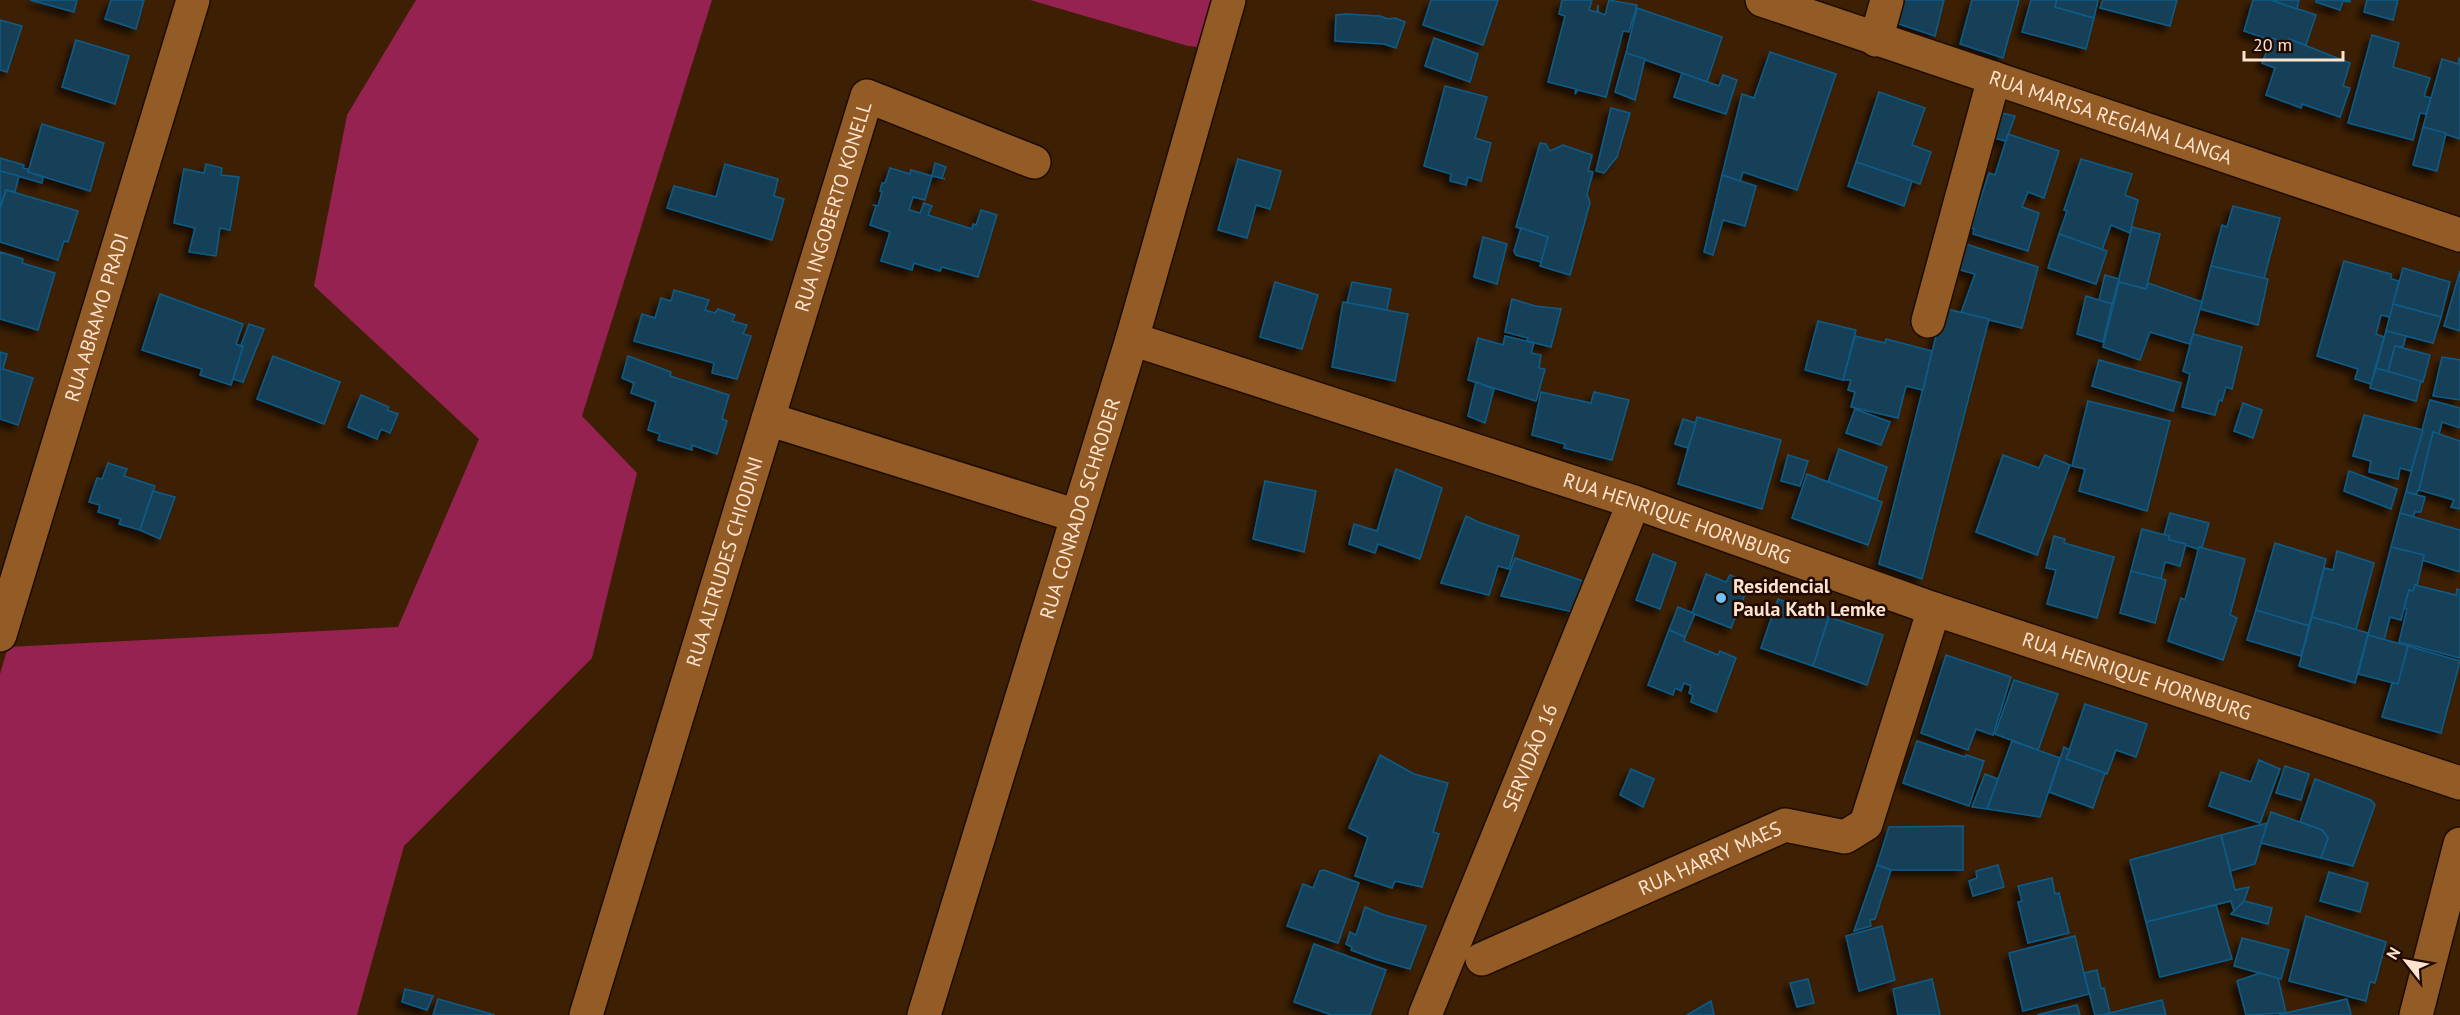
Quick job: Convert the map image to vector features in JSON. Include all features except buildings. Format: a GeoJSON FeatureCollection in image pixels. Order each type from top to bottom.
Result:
{"type":"FeatureCollection","features":[{"type":"Feature","properties":{"kind":"street","name":"RUA ABRAMO PRADI"},"geometry":{"type":"LineString","coordinates":[[0,635],[193,0]]}},
{"type":"Feature","properties":{"kind":"street","name":"RUA CONRADO SCHRODER"},"geometry":{"type":"LineString","coordinates":[[924,1015],[1132,339],[1229,0]]}},
{"type":"Feature","properties":{"kind":"street","name":"RUA MARISA REGIANA LANGA"},"geometry":{"type":"LineString","coordinates":[[1762,0],[2460,235]]}},
{"type":"Feature","properties":{"kind":"street"},"geometry":{"type":"LineString","coordinates":[[1876,40],[1887,0]]}},
{"type":"Feature","properties":{"kind":"street"},"geometry":{"type":"LineString","coordinates":[[1928,321],[1994,78]]}},
{"type":"Feature","properties":{"kind":"street","name":"RUA INGOBERTO KONELL"},"geometry":{"type":"LineString","coordinates":[[768,419],[867,96],[1034,162]]}},
{"type":"Feature","properties":{"kind":"street","name":"RUA HENRIQUE HORNBURG"},"geometry":{"type":"LineString","coordinates":[[1132,339],[1634,502],[1934,609],[2460,783]]}},
{"type":"Feature","properties":{"kind":"street"},"geometry":{"type":"LineString","coordinates":[[768,419],[1077,516]]}},
{"type":"Feature","properties":{"kind":"street","name":"RUA ALTRUDES CHIODINI"},"geometry":{"type":"LineString","coordinates":[[586,1015],[768,419]]}},
{"type":"Feature","properties":{"kind":"street","name":"SERVIDÃO 16"},"geometry":{"type":"LineString","coordinates":[[1425,1015],[1634,502]]}},
{"type":"Feature","properties":{"kind":"street","name":"RUA HARRY MAES"},"geometry":{"type":"LineString","coordinates":[[1482,959],[1785,825],[1845,837],[1866,824],[1934,609]]}},
{"type":"Feature","properties":{"kind":"street"},"geometry":{"type":"LineString","coordinates":[[2416,1015],[2460,844]]}},
{"type":"Feature","properties":{"kind":"shaded area"},"geometry":{"type":"Polygon","coordinates":[[[416,0],[712,0],[582,416],[637,473],[592,658],[404,846],[357,1015],[0,1015],[0,674],[8,647],[398,627],[479,439],[314,286],[347,115],[416,0]]]}},
{"type":"Feature","properties":{"kind":"shaded area"},"geometry":{"type":"Polygon","coordinates":[[[1030,0],[1221,0],[1207,48],[1188,46],[1030,0]]]}},
{"type":"Feature","properties":{"kind":"place","name":"Residencial Paula Kath Lemke"},"geometry":{"type":"Point","coordinates":[1721,598]}}]}
